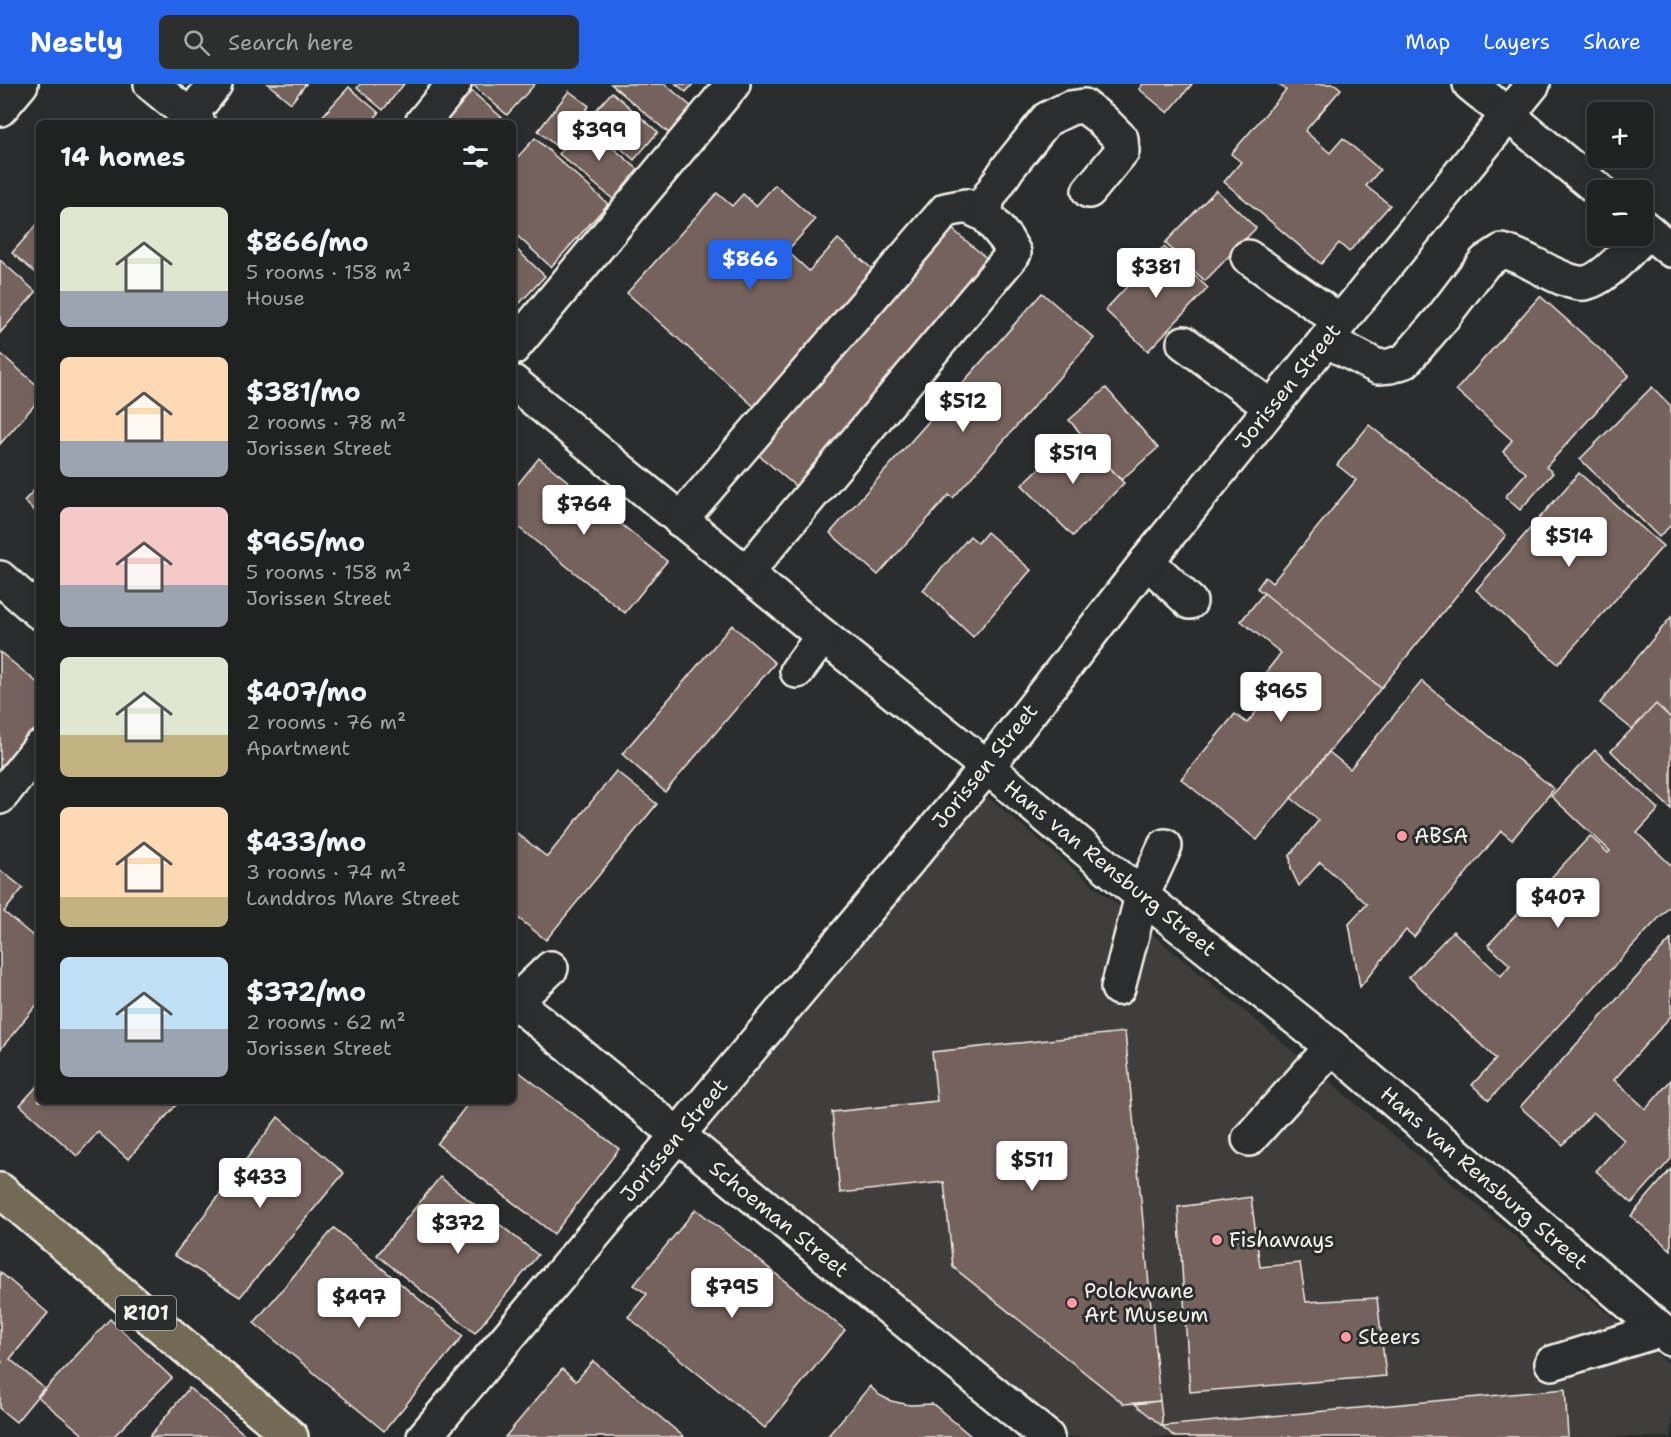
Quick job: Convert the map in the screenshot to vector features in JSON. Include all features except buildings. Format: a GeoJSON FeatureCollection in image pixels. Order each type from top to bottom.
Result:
{"type":"FeatureCollection","features":[{"type":"Feature","properties":{"kind":"main road","name":"R101"},"geometry":{"type":"LineString","coordinates":[[0,1190],[291,1437]]}},
{"type":"Feature","properties":{"kind":"street"},"geometry":{"type":"LineString","coordinates":[[0,109],[21,84]]}},
{"type":"Feature","properties":{"kind":"street"},"geometry":{"type":"LineString","coordinates":[[151,84],[194,120],[215,84]]}},
{"type":"Feature","properties":{"kind":"street"},"geometry":{"type":"LineString","coordinates":[[424,120],[454,84]]}},
{"type":"Feature","properties":{"kind":"street"},"geometry":{"type":"LineString","coordinates":[[516,344],[733,84]]}},
{"type":"Feature","properties":{"kind":"street"},"geometry":{"type":"LineString","coordinates":[[1470,84],[1587,180]]}},
{"type":"Feature","properties":{"kind":"street","name":"Jorissen Street"},"geometry":{"type":"LineString","coordinates":[[424,1437],[987,767],[1147,561],[1533,84]]}},
{"type":"Feature","properties":{"kind":"street"},"geometry":{"type":"LineString","coordinates":[[986,215],[987,200],[1008,168],[1047,119],[1070,108],[1084,106],[1101,118],[1121,139],[1122,151],[1089,190]]}},
{"type":"Feature","properties":{"kind":"street"},"geometry":{"type":"LineString","coordinates":[[680,520],[946,210],[966,206],[986,215],[1014,253],[746,573]]}},
{"type":"Feature","properties":{"kind":"street"},"geometry":{"type":"LineString","coordinates":[[1248,257],[1378,367],[1405,361],[1419,347],[1485,262],[1502,251],[1580,284],[1593,281],[1654,236]]}},
{"type":"Feature","properties":{"kind":"street"},"geometry":{"type":"LineString","coordinates":[[1184,343],[1271,407]]}},
{"type":"Feature","properties":{"kind":"street","name":"Hans van Rensburg Street"},"geometry":{"type":"LineString","coordinates":[[516,384],[680,520],[987,767],[1142,896],[1332,1047],[1666,1335]]}},
{"type":"Feature","properties":{"kind":"street"},"geometry":{"type":"LineString","coordinates":[[1147,561],[1190,602]]}},
{"type":"Feature","properties":{"kind":"street"},"geometry":{"type":"LineString","coordinates":[[0,578],[36,609]]}},
{"type":"Feature","properties":{"kind":"street"},"geometry":{"type":"LineString","coordinates":[[797,671],[823,636]]}},
{"type":"Feature","properties":{"kind":"street"},"geometry":{"type":"LineString","coordinates":[[0,797],[36,752]]}},
{"type":"Feature","properties":{"kind":"street"},"geometry":{"type":"LineString","coordinates":[[1118,988],[1142,896],[1165,846]]}},
{"type":"Feature","properties":{"kind":"street"},"geometry":{"type":"LineString","coordinates":[[516,999],[551,968]]}},
{"type":"Feature","properties":{"kind":"street","name":"Schoeman Street"},"geometry":{"type":"LineString","coordinates":[[516,1003],[1047,1437]]}},
{"type":"Feature","properties":{"kind":"street"},"geometry":{"type":"LineString","coordinates":[[1249,1138],[1332,1047]]}},
{"type":"Feature","properties":{"kind":"street"},"geometry":{"type":"LineString","coordinates":[[1552,1363],[1666,1335]]}},
{"type":"Feature","properties":{"kind":"shaded area"},"geometry":{"type":"Polygon","coordinates":[[[979,790],[1671,1366],[1671,1437],[1043,1437],[693,1137],[979,790]]]}},
{"type":"Feature","properties":{"kind":"place","name":"ABSA"},"geometry":{"type":"Point","coordinates":[1402,836]}},
{"type":"Feature","properties":{"kind":"place","name":"Fishaways"},"geometry":{"type":"Point","coordinates":[1217,1240]}},
{"type":"Feature","properties":{"kind":"place","name":"Polokwane Art Museum"},"geometry":{"type":"Point","coordinates":[1072,1303]}},
{"type":"Feature","properties":{"kind":"place","name":"Steers"},"geometry":{"type":"Point","coordinates":[1346,1337]}}]}
